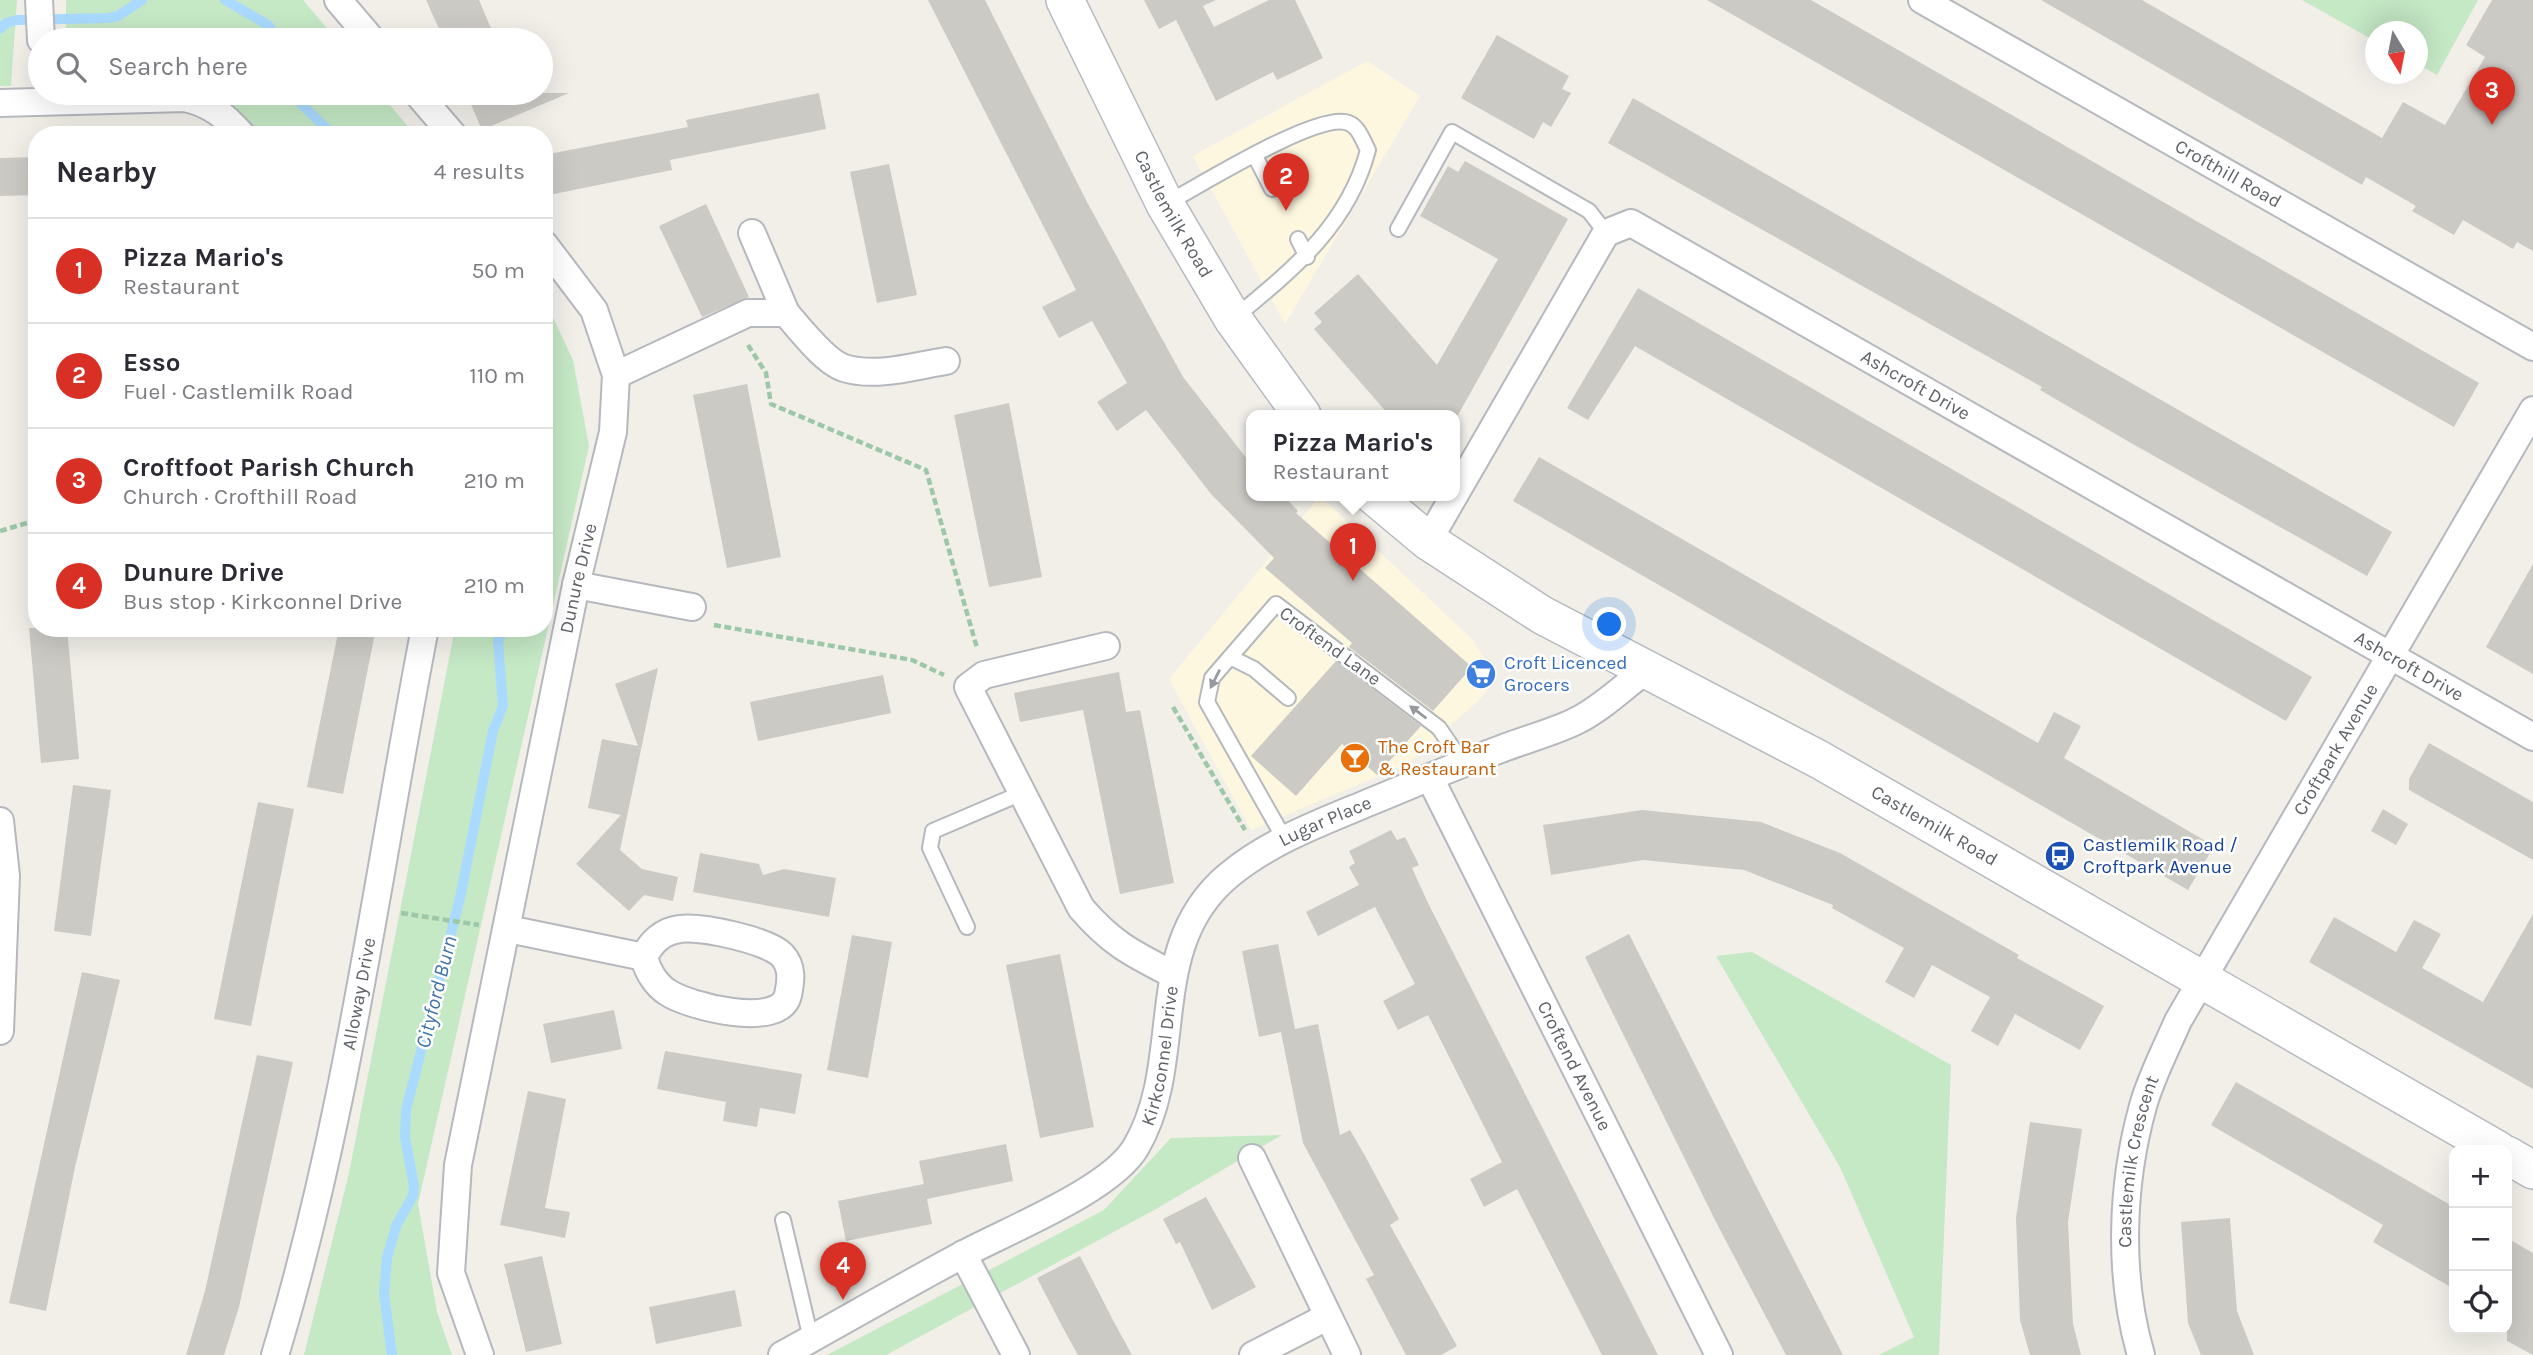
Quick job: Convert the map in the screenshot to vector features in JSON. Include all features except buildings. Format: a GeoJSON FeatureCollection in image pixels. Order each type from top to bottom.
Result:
{"type":"FeatureCollection","features":[{"type":"Feature","properties":{"kind":"street"},"geometry":{"type":"LineString","coordinates":[[39,0],[40,28]]}},
{"type":"Feature","properties":{"kind":"street"},"geometry":{"type":"LineString","coordinates":[[338,0],[362,28]]}},
{"type":"Feature","properties":{"kind":"street","name":"Castlemilk Road"},"geometry":{"type":"LineString","coordinates":[[1065,0],[1165,204],[1233,319],[1298,410]]}},
{"type":"Feature","properties":{"kind":"street","name":"Crofthill Road"},"geometry":{"type":"LineString","coordinates":[[1923,0],[2533,347]]}},
{"type":"Feature","properties":{"kind":"street"},"geometry":{"type":"LineString","coordinates":[[0,103],[28,99]]}},
{"type":"Feature","properties":{"kind":"street"},"geometry":{"type":"LineString","coordinates":[[205,105],[214,108],[233,126]]}},
{"type":"Feature","properties":{"kind":"street"},"geometry":{"type":"LineString","coordinates":[[427,105],[445,126]]}},
{"type":"Feature","properties":{"kind":"street","name":"Ashcroft Drive"},"geometry":{"type":"LineString","coordinates":[[1606,233],[1632,223],[1656,235],[2533,737]]}},
{"type":"Feature","properties":{"kind":"street"},"geometry":{"type":"LineString","coordinates":[[752,233],[786,313],[812,343],[843,368],[883,372],[946,360]]}},
{"type":"Feature","properties":{"kind":"street"},"geometry":{"type":"LineString","coordinates":[[1460,486],[1606,233]]}},
{"type":"Feature","properties":{"kind":"street","name":"Dunure Drive"},"geometry":{"type":"LineString","coordinates":[[480,1355],[451,1273],[458,1165],[576,585],[613,432],[616,375],[594,310],[553,256]]}},
{"type":"Feature","properties":{"kind":"street"},"geometry":{"type":"LineString","coordinates":[[616,375],[748,313],[786,313]]}},
{"type":"Feature","properties":{"kind":"street","name":"Croftpark Avenue"},"geometry":{"type":"LineString","coordinates":[[2202,979],[2533,410]]}},
{"type":"Feature","properties":{"kind":"street","name":"Castlemilk Road"},"geometry":{"type":"LineString","coordinates":[[1381,501],[1428,541],[1542,615],[1820,760],[2489,1145]]}},
{"type":"Feature","properties":{"kind":"street"},"geometry":{"type":"LineString","coordinates":[[1428,541],[1451,501]]}},
{"type":"Feature","properties":{"kind":"street"},"geometry":{"type":"LineString","coordinates":[[576,585],[692,607]]}},
{"type":"Feature","properties":{"kind":"street","name":"Alloway Drive"},"geometry":{"type":"LineString","coordinates":[[275,1355],[324,1158],[374,908],[423,637]]}},
{"type":"Feature","properties":{"kind":"street"},"geometry":{"type":"LineString","coordinates":[[976,681],[1106,646]]}},
{"type":"Feature","properties":{"kind":"street","name":"Lugar Place"},"geometry":{"type":"LineString","coordinates":[[1172,974],[1188,927],[1204,899],[1228,875],[1259,853],[1458,765],[1579,720],[1645,671]]}},
{"type":"Feature","properties":{"kind":"street","name":"Kirkconnel Drive"},"geometry":{"type":"LineString","coordinates":[[782,1355],[963,1254],[1093,1187],[1119,1168],[1136,1148],[1156,1092],[1168,1029],[1172,974],[1122,948],[1103,934],[1081,908],[1022,793],[976,681]]}},
{"type":"Feature","properties":{"kind":"street","name":"Croftend Avenue"},"geometry":{"type":"LineString","coordinates":[[1430,778],[1719,1355]]}},
{"type":"Feature","properties":{"kind":"street"},"geometry":{"type":"LineString","coordinates":[[0,821],[6,900],[0,1031]]}},
{"type":"Feature","properties":{"kind":"street"},"geometry":{"type":"LineString","coordinates":[[508,929],[643,957]]}},
{"type":"Feature","properties":{"kind":"street"},"geometry":{"type":"LineString","coordinates":[[678,929],[696,929],[766,944],[783,956],[792,973],[788,999],[773,1012],[755,1016],[683,1000],[666,992],[654,979],[643,957],[659,937],[678,929]]}},
{"type":"Feature","properties":{"kind":"street","name":"Castlemilk Crescent"},"geometry":{"type":"LineString","coordinates":[[2141,1355],[2132,1324],[2126,1245],[2127,1177],[2143,1103],[2178,1021],[2202,979]]}},
{"type":"Feature","properties":{"kind":"street"},"geometry":{"type":"LineString","coordinates":[[1252,1158],[1347,1355]]}},
{"type":"Feature","properties":{"kind":"street"},"geometry":{"type":"LineString","coordinates":[[2512,1158],[2533,1170]]}},
{"type":"Feature","properties":{"kind":"street"},"geometry":{"type":"LineString","coordinates":[[963,1254],[1016,1355]]}},
{"type":"Feature","properties":{"kind":"street"},"geometry":{"type":"LineString","coordinates":[[1253,1355],[1327,1317]]}},
{"type":"Feature","properties":{"kind":"lane"},"geometry":{"type":"LineString","coordinates":[[1165,204],[1309,128],[1326,122],[1346,122],[1356,127],[1368,150],[1362,174],[1349,201],[1307,257],[1233,319]]}},
{"type":"Feature","properties":{"kind":"lane"},"geometry":{"type":"LineString","coordinates":[[1398,229],[1452,132],[1589,211],[1606,233]]}},
{"type":"Feature","properties":{"kind":"lane"},"geometry":{"type":"LineString","coordinates":[[1255,156],[1272,189]]}},
{"type":"Feature","properties":{"kind":"lane"},"geometry":{"type":"LineString","coordinates":[[1298,239],[1307,257]]}},
{"type":"Feature","properties":{"kind":"lane","name":"Croftend Lane"},"geometry":{"type":"LineString","coordinates":[[1285,840],[1207,702],[1212,678],[1276,604],[1439,727],[1454,750],[1458,765]]}},
{"type":"Feature","properties":{"kind":"lane"},"geometry":{"type":"LineString","coordinates":[[1230,657],[1254,669],[1288,698]]}},
{"type":"Feature","properties":{"kind":"lane"},"geometry":{"type":"LineString","coordinates":[[967,927],[930,848],[933,831],[1022,793]]}},
{"type":"Feature","properties":{"kind":"lane"},"geometry":{"type":"LineString","coordinates":[[783,1220],[811,1339]]}},
{"type":"Feature","properties":{"kind":"path"},"geometry":{"type":"LineString","coordinates":[[732,321],[766,373],[771,404],[926,470],[976,681]]}},
{"type":"Feature","properties":{"kind":"path"},"geometry":{"type":"LineString","coordinates":[[0,531],[28,523]]}},
{"type":"Feature","properties":{"kind":"path"},"geometry":{"type":"LineString","coordinates":[[692,607],[716,627],[912,660],[976,681]]}},
{"type":"Feature","properties":{"kind":"path"},"geometry":{"type":"LineString","coordinates":[[1173,707],[1259,853]]}},
{"type":"Feature","properties":{"kind":"path"},"geometry":{"type":"LineString","coordinates":[[374,908],[508,929]]}},
{"type":"Feature","properties":{"kind":"shaded area"},"geometry":{"type":"Polygon","coordinates":[[[1367,61],[1420,96],[1285,324],[1193,156],[1367,61]]]}},
{"type":"Feature","properties":{"kind":"shaded area"},"geometry":{"type":"Polygon","coordinates":[[[1316,501],[1325,501],[1473,640],[1496,678],[1479,700],[1409,763],[1251,830],[1169,679],[1316,501]]]}},
{"type":"Feature","properties":{"kind":"green space"},"geometry":{"type":"Polygon","coordinates":[[[0,0],[17,0],[11,86],[0,86],[0,0]]]}},
{"type":"Feature","properties":{"kind":"green space"},"geometry":{"type":"Polygon","coordinates":[[[66,0],[303,0],[327,28],[66,28],[66,0]]]}},
{"type":"Feature","properties":{"kind":"green space"},"geometry":{"type":"Polygon","coordinates":[[[2302,0],[2478,0],[2437,75],[2428,70],[2428,21],[2365,21],[2365,35],[2302,0]]]}},
{"type":"Feature","properties":{"kind":"green space"},"geometry":{"type":"Polygon","coordinates":[[[232,105],[390,105],[408,126],[252,126],[232,105]]]}},
{"type":"Feature","properties":{"kind":"green space"},"geometry":{"type":"Polygon","coordinates":[[[553,317],[573,360],[589,446],[553,606],[553,317]]]}},
{"type":"Feature","properties":{"kind":"green space"},"geometry":{"type":"Polygon","coordinates":[[[453,637],[546,637],[418,1204],[437,1312],[452,1355],[304,1355],[349,1173],[453,637]]]}},
{"type":"Feature","properties":{"kind":"green space"},"geometry":{"type":"Polygon","coordinates":[[[1752,952],[1951,1065],[1939,1355],[1879,1355],[1914,1337],[1840,1167],[1716,956],[1752,952]]]}},
{"type":"Feature","properties":{"kind":"green space"},"geometry":{"type":"Polygon","coordinates":[[[1282,1135],[1156,1209],[886,1355],[827,1355],[1104,1210],[1171,1138],[1282,1135]]]}},
{"type":"Feature","properties":{"kind":"waterway","name":"Cityford Burn"},"geometry":{"type":"LineString","coordinates":[[0,29],[6,23],[17,20],[118,16],[142,0]]}},
{"type":"Feature","properties":{"kind":"waterway","name":"Cityford Burn"},"geometry":{"type":"LineString","coordinates":[[225,0],[270,28]]}},
{"type":"Feature","properties":{"kind":"waterway","name":"Cityford Burn"},"geometry":{"type":"LineString","coordinates":[[302,105],[324,126]]}},
{"type":"Feature","properties":{"kind":"waterway","name":"Cityford Burn"},"geometry":{"type":"LineString","coordinates":[[392,1355],[384,1294],[387,1257],[397,1224],[413,1196],[414,1186],[405,1137],[406,1110],[460,898],[493,731],[503,706],[500,637]]}},
{"type":"Feature","properties":{"kind":"place","name":"Croftfoot Parish Church"},"geometry":{"type":"Point","coordinates":[2492,125]}},
{"type":"Feature","properties":{"kind":"place","name":"Esso"},"geometry":{"type":"Point","coordinates":[1286,211]}},
{"type":"Feature","properties":{"kind":"place","name":"Pizza Mario's"},"geometry":{"type":"Point","coordinates":[1353,581]}},
{"type":"Feature","properties":{"kind":"place","name":"Croft Licenced Grocers"},"geometry":{"type":"Point","coordinates":[1481,674]}},
{"type":"Feature","properties":{"kind":"place","name":"The Croft Bar & Restaurant"},"geometry":{"type":"Point","coordinates":[1355,758]}},
{"type":"Feature","properties":{"kind":"place","name":"Castlemilk Road / Croftpark Avenue"},"geometry":{"type":"Point","coordinates":[2060,856]}},
{"type":"Feature","properties":{"kind":"place","name":"Dunure Drive"},"geometry":{"type":"Point","coordinates":[843,1300]}}]}
